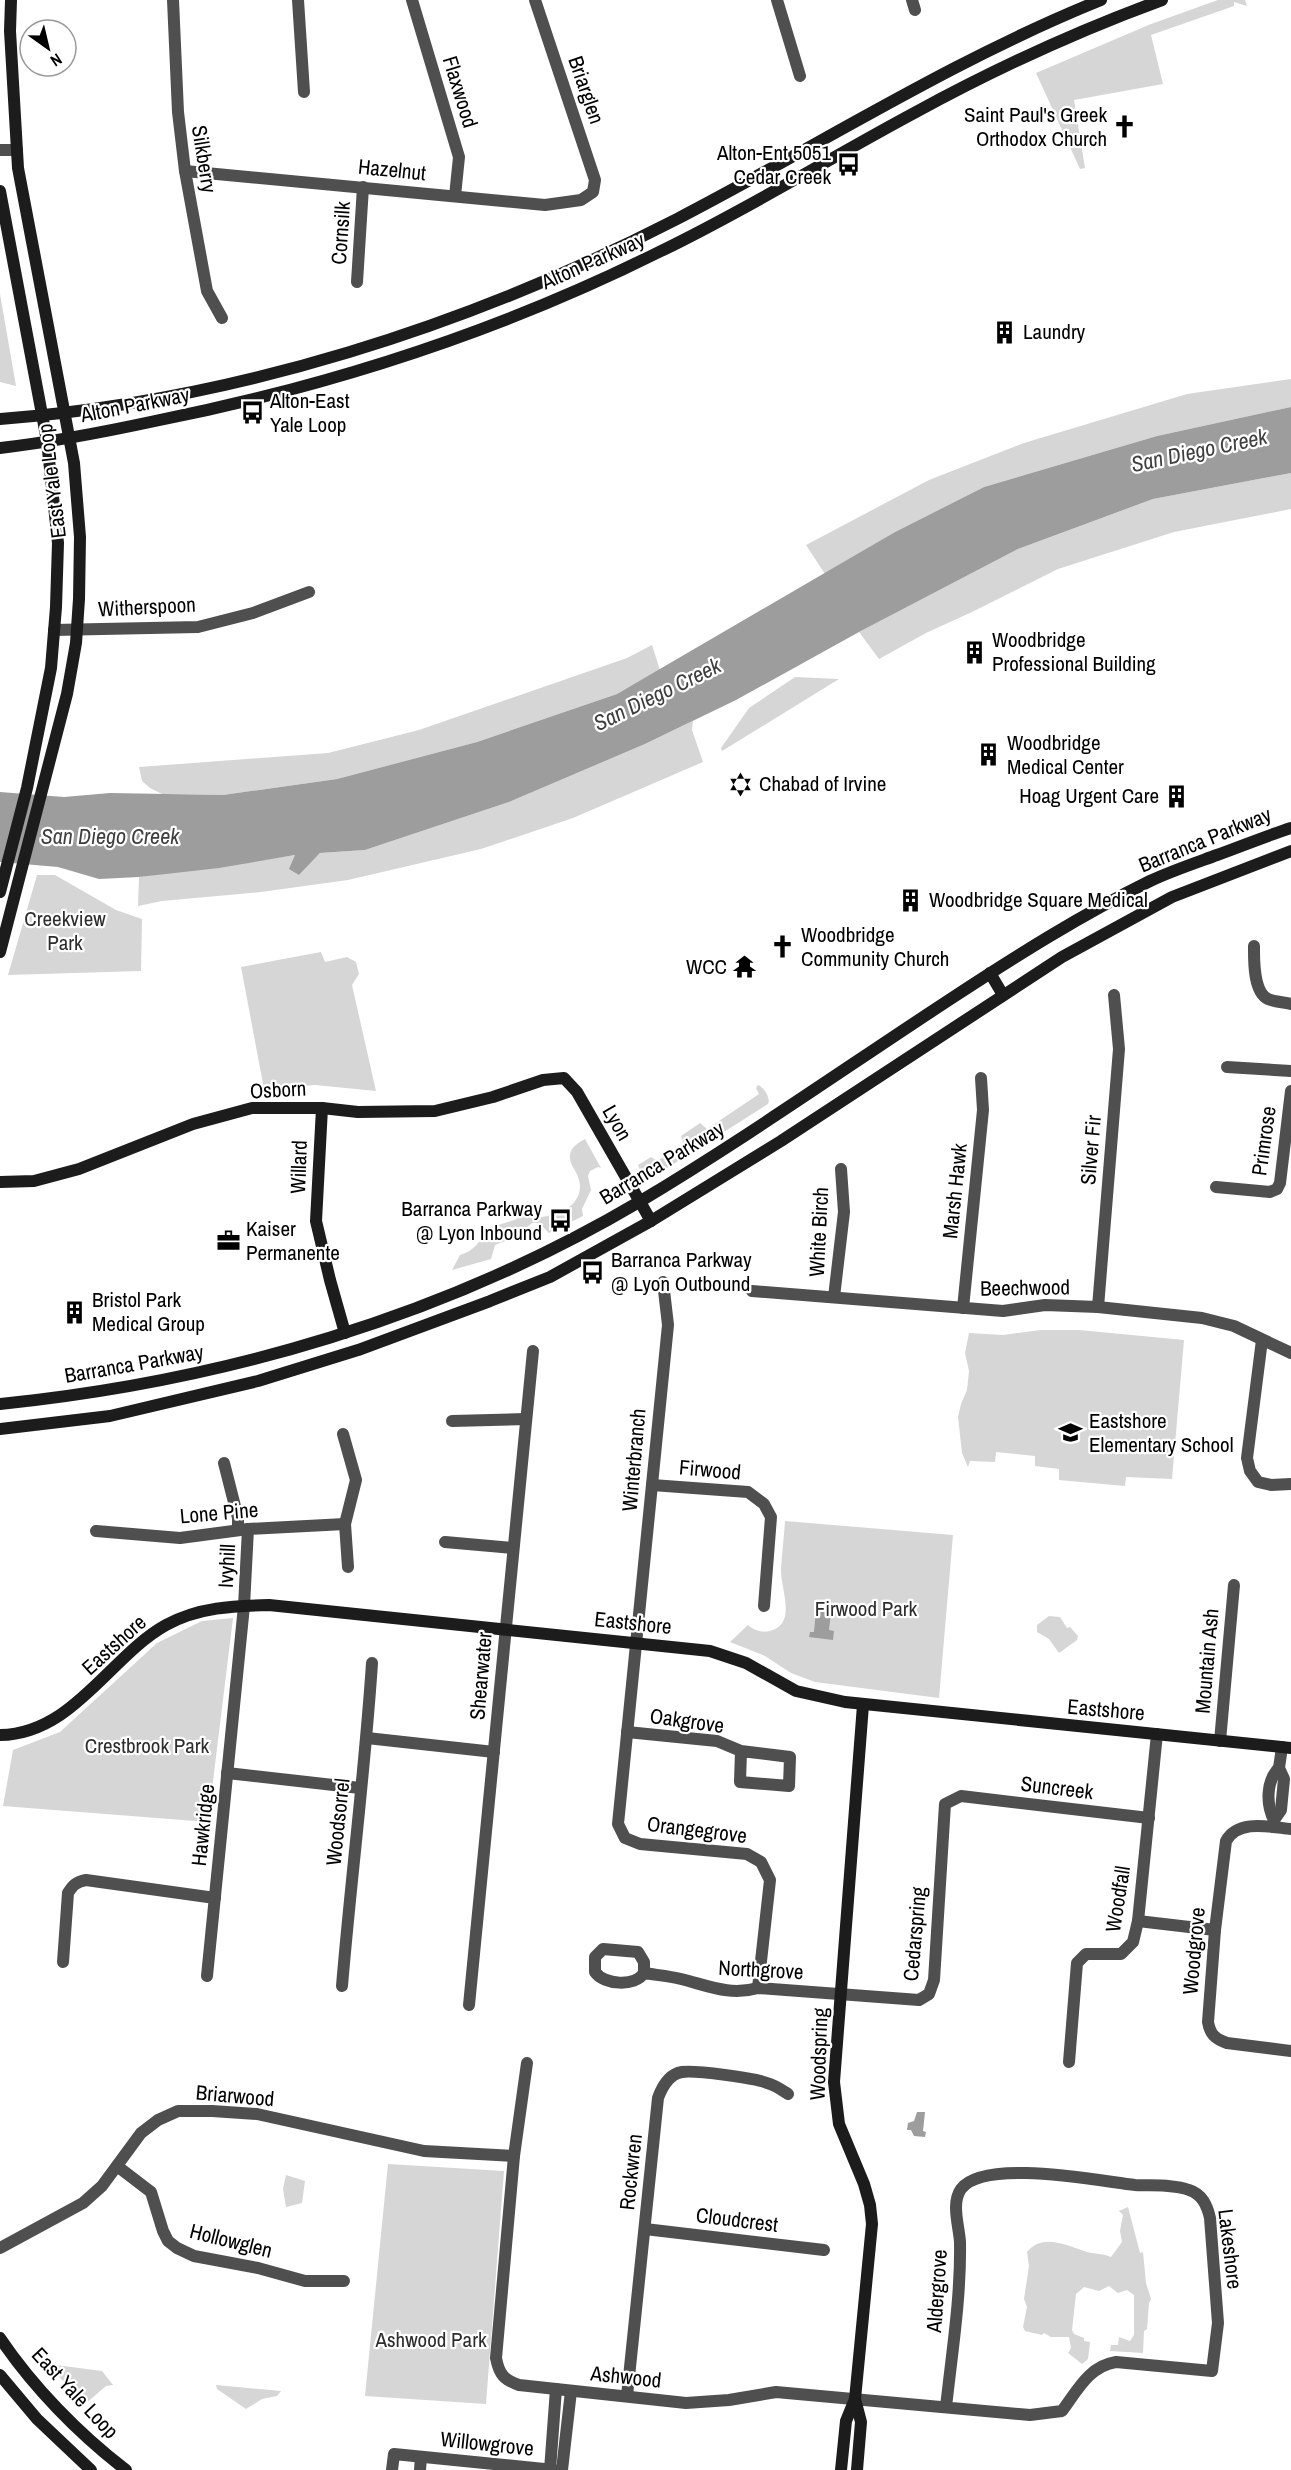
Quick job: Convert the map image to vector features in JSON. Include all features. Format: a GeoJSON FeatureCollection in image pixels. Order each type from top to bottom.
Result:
{"type":"FeatureCollection","features":[{"type":"Feature","properties":{"kind":"main road","name":"East Yale Loop"},"geometry":{"type":"LineString","coordinates":[[0,952],[67,694],[77,630],[80,537],[78,497],[69,437],[18,168],[10,31],[11,0]]}},
{"type":"Feature","properties":{"kind":"main road","name":"Alton Parkway"},"geometry":{"type":"LineString","coordinates":[[0,419],[64,413],[148,400],[279,371],[393,337],[513,294],[650,232],[924,83],[1008,41],[1101,0]]}},
{"type":"Feature","properties":{"kind":"main road","name":"Alton Parkway"},"geometry":{"type":"LineString","coordinates":[[0,448],[206,411],[338,378],[451,341],[585,288],[688,238],[974,82],[1080,32],[1162,0]]}},
{"type":"Feature","properties":{"kind":"main road","name":"East Yale Loop"},"geometry":{"type":"LineString","coordinates":[[0,191],[47,441],[58,543],[51,668],[27,788],[0,892]]}},
{"type":"Feature","properties":{"kind":"main road","name":"Barranca Parkway"},"geometry":{"type":"LineString","coordinates":[[0,1404],[98,1393],[250,1362],[345,1333],[463,1291],[552,1251],[639,1201],[766,1122],[990,973],[1050,936],[1147,883],[1291,828]]}},
{"type":"Feature","properties":{"kind":"main road","name":"Barranca Parkway"},"geometry":{"type":"LineString","coordinates":[[0,1429],[110,1416],[258,1381],[358,1350],[550,1276],[651,1221],[781,1141],[1062,957],[1172,897],[1291,851]]}},
{"type":"Feature","properties":{"kind":"main road"},"geometry":{"type":"LineString","coordinates":[[990,973],[1004,995]]}},
{"type":"Feature","properties":{"kind":"main road","name":"Lyon"},"geometry":{"type":"LineString","coordinates":[[564,1078],[577,1092],[651,1221]]}},
{"type":"Feature","properties":{"kind":"main road","name":"Osborn"},"geometry":{"type":"LineString","coordinates":[[0,1182],[34,1181],[79,1169],[193,1124],[252,1108],[322,1108],[358,1112],[435,1111],[521,1089],[543,1080],[564,1078]]}},
{"type":"Feature","properties":{"kind":"main road","name":"Willard"},"geometry":{"type":"LineString","coordinates":[[322,1108],[316,1221],[345,1333]]}},
{"type":"Feature","properties":{"kind":"main road","name":"Eastshore"},"geometry":{"type":"LineString","coordinates":[[0,1735],[33,1728],[71,1707],[93,1690],[149,1638],[166,1626],[187,1616],[220,1606],[269,1605],[710,1651],[732,1657],[796,1691],[863,1704],[1287,1748]]}},
{"type":"Feature","properties":{"kind":"main road","name":"Woodspring"},"geometry":{"type":"LineString","coordinates":[[841,2470],[846,2421],[855,2398],[872,2224],[864,2184],[838,2124],[834,2082],[863,1704]]}},
{"type":"Feature","properties":{"kind":"main road","name":"East Yale Loop"},"geometry":{"type":"LineString","coordinates":[[0,2338],[36,2384],[71,2421],[126,2470]]}},
{"type":"Feature","properties":{"kind":"main road","name":"East Yale Loop"},"geometry":{"type":"LineString","coordinates":[[0,2374],[37,2419],[91,2470]]}},
{"type":"Feature","properties":{"kind":"main road","name":"Woodspring"},"geometry":{"type":"LineString","coordinates":[[855,2398],[861,2422],[857,2470]]}},
{"type":"Feature","properties":{"kind":"street","name":"Silkberry"},"geometry":{"type":"LineString","coordinates":[[173,0],[178,112],[185,171],[207,291],[222,318]]}},
{"type":"Feature","properties":{"kind":"street"},"geometry":{"type":"LineString","coordinates":[[298,0],[304,92]]}},
{"type":"Feature","properties":{"kind":"street","name":"Flaxwood"},"geometry":{"type":"LineString","coordinates":[[412,0],[459,157],[455,196]]}},
{"type":"Feature","properties":{"kind":"street","name":"Briarglen"},"geometry":{"type":"LineString","coordinates":[[535,0],[592,168],[595,180],[592,192]]}},
{"type":"Feature","properties":{"kind":"street"},"geometry":{"type":"LineString","coordinates":[[777,0],[800,76]]}},
{"type":"Feature","properties":{"kind":"street"},"geometry":{"type":"LineString","coordinates":[[0,150],[17,150]]}},
{"type":"Feature","properties":{"kind":"street","name":"Hazelnut"},"geometry":{"type":"LineString","coordinates":[[185,171],[546,205],[581,200],[592,192]]}},
{"type":"Feature","properties":{"kind":"street","name":"Cornsilk"},"geometry":{"type":"LineString","coordinates":[[357,282],[363,187]]}},
{"type":"Feature","properties":{"kind":"street","name":"Witherspoon"},"geometry":{"type":"LineString","coordinates":[[54,630],[198,627],[253,613],[309,592]]}},
{"type":"Feature","properties":{"kind":"street"},"geometry":{"type":"LineString","coordinates":[[1254,946],[1254,969],[1262,994],[1268,999],[1291,1004]]}},
{"type":"Feature","properties":{"kind":"street","name":"Silver Fir"},"geometry":{"type":"LineString","coordinates":[[1098,1308],[1119,1049],[1114,996]]}},
{"type":"Feature","properties":{"kind":"street"},"geometry":{"type":"LineString","coordinates":[[1227,1067],[1291,1071]]}},
{"type":"Feature","properties":{"kind":"street","name":"Marsh Hawk"},"geometry":{"type":"LineString","coordinates":[[963,1308],[982,1110],[981,1078]]}},
{"type":"Feature","properties":{"kind":"street","name":"Primrose"},"geometry":{"type":"LineString","coordinates":[[1216,1187],[1270,1192],[1277,1189],[1289,1138],[1291,1091]]}},
{"type":"Feature","properties":{"kind":"street","name":"White Birch"},"geometry":{"type":"LineString","coordinates":[[834,1297],[844,1212],[841,1169]]}},
{"type":"Feature","properties":{"kind":"street","name":"Winterbranch"},"geometry":{"type":"LineString","coordinates":[[636,1642],[668,1325],[663,1282]]}},
{"type":"Feature","properties":{"kind":"street","name":"Beechwood"},"geometry":{"type":"LineString","coordinates":[[752,1291],[1003,1311],[1045,1305],[1202,1318],[1234,1326],[1291,1353]]}},
{"type":"Feature","properties":{"kind":"street"},"geometry":{"type":"LineString","coordinates":[[1262,1340],[1247,1458],[1250,1471],[1258,1482],[1271,1485],[1291,1484]]}},
{"type":"Feature","properties":{"kind":"street","name":"Shearwater"},"geometry":{"type":"LineString","coordinates":[[469,2005],[533,1351]]}},
{"type":"Feature","properties":{"kind":"street"},"geometry":{"type":"LineString","coordinates":[[452,1421],[526,1419]]}},
{"type":"Feature","properties":{"kind":"street"},"geometry":{"type":"LineString","coordinates":[[343,1434],[356,1480],[345,1524],[348,1567]]}},
{"type":"Feature","properties":{"kind":"street","name":"Ivyhill"},"geometry":{"type":"LineString","coordinates":[[224,1463],[243,1529],[244,1606]]}},
{"type":"Feature","properties":{"kind":"street","name":"Firwood"},"geometry":{"type":"LineString","coordinates":[[652,1485],[748,1492],[764,1504],[771,1517],[764,1606]]}},
{"type":"Feature","properties":{"kind":"street","name":"Lone Pine"},"geometry":{"type":"LineString","coordinates":[[96,1531],[180,1538],[243,1529],[345,1524]]}},
{"type":"Feature","properties":{"kind":"street"},"geometry":{"type":"LineString","coordinates":[[445,1542],[512,1548]]}},
{"type":"Feature","properties":{"kind":"street","name":"Mountain Ash"},"geometry":{"type":"LineString","coordinates":[[1220,1741],[1234,1585]]}},
{"type":"Feature","properties":{"kind":"street","name":"Hawkridge"},"geometry":{"type":"LineString","coordinates":[[207,1976],[244,1606]]}},
{"type":"Feature","properties":{"kind":"street","name":"Orangegrove"},"geometry":{"type":"LineString","coordinates":[[636,1642],[618,1824],[626,1838],[640,1844],[747,1854],[755,1857],[766,1869],[770,1880],[758,1988]]}},
{"type":"Feature","properties":{"kind":"street","name":"Woodsorrel"},"geometry":{"type":"LineString","coordinates":[[342,1986],[360,1788],[367,1738],[372,1663]]}},
{"type":"Feature","properties":{"kind":"street","name":"Oakgrove"},"geometry":{"type":"LineString","coordinates":[[627,1732],[717,1741],[741,1751],[790,1757],[789,1786],[740,1782],[741,1751]]}},
{"type":"Feature","properties":{"kind":"street","name":"Woodfall"},"geometry":{"type":"LineString","coordinates":[[1069,2062],[1077,1963],[1086,1954],[1121,1954],[1133,1942],[1138,1921],[1157,1734]]}},
{"type":"Feature","properties":{"kind":"street"},"geometry":{"type":"LineString","coordinates":[[367,1738],[494,1752]]}},
{"type":"Feature","properties":{"kind":"street"},"geometry":{"type":"LineString","coordinates":[[1287,1748],[1279,1768],[1271,1776],[1268,1808],[1274,1824],[1291,1829]]}},
{"type":"Feature","properties":{"kind":"street"},"geometry":{"type":"LineString","coordinates":[[227,1773],[360,1788]]}},
{"type":"Feature","properties":{"kind":"street","name":"Cedarspring"},"geometry":{"type":"LineString","coordinates":[[841,1995],[913,2001],[920,2000],[929,1994],[934,1980],[945,1804],[961,1796]]}},
{"type":"Feature","properties":{"kind":"street","name":"Suncreek"},"geometry":{"type":"LineString","coordinates":[[961,1796],[1149,1818]]}},
{"type":"Feature","properties":{"kind":"street","name":"Woodgrove"},"geometry":{"type":"LineString","coordinates":[[1274,1824],[1241,1827],[1229,1834],[1224,1850],[1215,1930],[1208,2022],[1217,2040],[1291,2051]]}},
{"type":"Feature","properties":{"kind":"street"},"geometry":{"type":"LineString","coordinates":[[63,1962],[68,1893],[73,1885],[79,1882],[86,1880],[215,1898]]}},
{"type":"Feature","properties":{"kind":"street"},"geometry":{"type":"LineString","coordinates":[[1138,1921],[1215,1930]]}},
{"type":"Feature","properties":{"kind":"street","name":"Northgrove"},"geometry":{"type":"LineString","coordinates":[[644,1973],[674,1977],[717,1990],[740,1992],[758,1988],[841,1995]]}},
{"type":"Feature","properties":{"kind":"street","name":"Ashwood"},"geometry":{"type":"LineString","coordinates":[[527,2063],[514,2156],[496,2358],[498,2372],[507,2381],[556,2390],[686,2403],[729,2400],[776,2392],[1029,2415],[1062,2411]]}},
{"type":"Feature","properties":{"kind":"street","name":"Rockwren"},"geometry":{"type":"LineString","coordinates":[[627,2396],[658,2098],[667,2080],[682,2072],[726,2075],[767,2082],[788,2094]]}},
{"type":"Feature","properties":{"kind":"street","name":"Briarwood"},"geometry":{"type":"LineString","coordinates":[[0,2248],[83,2203],[102,2186],[141,2133],[158,2120],[178,2111],[257,2114],[424,2151],[514,2156]]}},
{"type":"Feature","properties":{"kind":"street","name":"Hollowglen"},"geometry":{"type":"LineString","coordinates":[[117,2166],[151,2192],[168,2241],[177,2248],[194,2256],[258,2268],[304,2281],[344,2281]]}},
{"type":"Feature","properties":{"kind":"street","name":"Lakeshore"},"geometry":{"type":"LineString","coordinates":[[968,2182],[977,2176],[988,2175],[1051,2174],[1091,2178],[1190,2190],[1202,2198],[1208,2208],[1214,2254],[1218,2323],[1212,2371],[1106,2363],[1091,2372],[1062,2411]]}},
{"type":"Feature","properties":{"kind":"street","name":"Aldergrove"},"geometry":{"type":"LineString","coordinates":[[946,2407],[956,2313],[960,2244],[956,2205],[961,2190],[968,2182]]}},
{"type":"Feature","properties":{"kind":"street","name":"Cloudcrest"},"geometry":{"type":"LineString","coordinates":[[645,2229],[824,2250]]}},
{"type":"Feature","properties":{"kind":"street","name":"Willowgrove"},"geometry":{"type":"LineString","coordinates":[[550,2470],[556,2390]]}},
{"type":"Feature","properties":{"kind":"street","name":"Willowgrove"},"geometry":{"type":"LineString","coordinates":[[562,2470],[571,2391]]}},
{"type":"Feature","properties":{"kind":"street","name":"Willowgrove"},"geometry":{"type":"LineString","coordinates":[[392,2470],[394,2454],[554,2470]]}},
{"type":"Feature","properties":{"kind":"street","name":"Willowgrove"},"geometry":{"type":"LineString","coordinates":[[420,2470],[421,2457]]}},
{"type":"Feature","properties":{"kind":"green space"},"geometry":{"type":"Polygon","coordinates":[[[1218,0],[1245,0],[1247,6],[1234,2],[1234,6],[1151,35],[1163,84],[1074,100],[1085,168],[1080,169],[1036,73],[1151,24],[1218,0]]]}},
{"type":"Feature","properties":{"kind":"green space"},"geometry":{"type":"Polygon","coordinates":[[[0,294],[16,386],[0,382],[0,294]]]}},
{"type":"Feature","properties":{"kind":"green space"},"geometry":{"type":"Polygon","coordinates":[[[1291,379],[1291,407],[1157,436],[984,487],[895,532],[825,574],[806,545],[929,480],[1024,443],[1187,394],[1291,379]]]}},
{"type":"Feature","properties":{"kind":"green space"},"geometry":{"type":"Polygon","coordinates":[[[1291,473],[1291,509],[1174,532],[1058,569],[926,633],[879,659],[859,632],[1018,549],[1153,499],[1291,473]]]}},
{"type":"Feature","properties":{"kind":"green space"},"geometry":{"type":"Polygon","coordinates":[[[652,645],[660,670],[617,694],[477,742],[337,779],[223,795],[162,794],[142,781],[139,767],[328,753],[419,730],[627,658],[652,645]]]}},
{"type":"Feature","properties":{"kind":"green space"},"geometry":{"type":"Polygon","coordinates":[[[795,677],[839,679],[722,751],[721,748],[749,708],[795,677]]]}},
{"type":"Feature","properties":{"kind":"green space"},"geometry":{"type":"Polygon","coordinates":[[[693,721],[692,730],[703,762],[573,818],[481,849],[348,880],[261,892],[162,901],[138,906],[139,877],[296,855],[299,875],[320,853],[365,850],[509,802],[693,721]]]}},
{"type":"Feature","properties":{"kind":"green space","name":"Creekview Park"},"geometry":{"type":"Polygon","coordinates":[[[37,875],[55,875],[116,910],[142,919],[141,971],[8,975],[37,875]]]}},
{"type":"Feature","properties":{"kind":"green space"},"geometry":{"type":"Polygon","coordinates":[[[321,952],[325,962],[347,957],[356,962],[359,974],[352,985],[376,1091],[315,1085],[264,1089],[241,967],[321,952]]]}},
{"type":"Feature","properties":{"kind":"green space"},"geometry":{"type":"Polygon","coordinates":[[[758,1085],[766,1093],[769,1099],[768,1104],[661,1172],[640,1170],[638,1165],[651,1157],[657,1161],[684,1144],[681,1136],[700,1123],[707,1129],[759,1094],[756,1088],[758,1085]]]}},
{"type":"Feature","properties":{"kind":"green space"},"geometry":{"type":"Polygon","coordinates":[[[585,1139],[601,1168],[590,1171],[588,1176],[591,1190],[582,1209],[583,1216],[549,1233],[539,1223],[532,1223],[515,1237],[495,1245],[491,1259],[452,1270],[460,1255],[472,1249],[485,1236],[483,1230],[517,1219],[517,1215],[531,1212],[535,1217],[544,1217],[569,1207],[579,1194],[580,1186],[570,1155],[573,1147],[585,1139]]]}},
{"type":"Feature","properties":{"kind":"green space"},"geometry":{"type":"Polygon","coordinates":[[[1041,1330],[1079,1330],[1184,1340],[1172,1479],[1126,1477],[1125,1486],[1059,1480],[1059,1469],[1035,1466],[1035,1456],[996,1452],[995,1462],[970,1461],[968,1467],[962,1453],[958,1417],[967,1390],[969,1371],[965,1353],[969,1333],[1003,1335],[1041,1330]]]}},
{"type":"Feature","properties":{"kind":"green space","name":"Firwood Park"},"geometry":{"type":"Polygon","coordinates":[[[785,1521],[953,1535],[939,1698],[815,1682],[791,1673],[765,1656],[730,1642],[748,1625],[758,1631],[767,1632],[778,1627],[783,1621],[786,1604],[781,1569],[785,1521]]]}},
{"type":"Feature","properties":{"kind":"green space"},"geometry":{"type":"Polygon","coordinates":[[[1049,1616],[1060,1617],[1067,1628],[1070,1627],[1078,1636],[1077,1640],[1059,1653],[1049,1639],[1037,1632],[1037,1625],[1049,1616]]]}},
{"type":"Feature","properties":{"kind":"green space","name":"Crestbrook Park"},"geometry":{"type":"Polygon","coordinates":[[[233,1618],[208,1822],[3,1806],[13,1750],[60,1732],[157,1643],[202,1621],[233,1618]]]}},
{"type":"Feature","properties":{"kind":"green space","name":"Ashwood Park"},"geometry":{"type":"Polygon","coordinates":[[[388,2164],[504,2171],[486,2404],[365,2396],[388,2164]]]}},
{"type":"Feature","properties":{"kind":"green space"},"geometry":{"type":"Polygon","coordinates":[[[286,2175],[305,2181],[302,2203],[286,2207],[283,2189],[286,2175]]]}},
{"type":"Feature","properties":{"kind":"green space"},"geometry":{"type":"Polygon","coordinates":[[[1128,2207],[1140,2253],[1143,2252],[1146,2283],[1151,2299],[1147,2329],[1144,2331],[1143,2353],[1110,2351],[1111,2345],[1118,2345],[1119,2337],[1130,2341],[1134,2335],[1134,2295],[1127,2290],[1118,2293],[1109,2286],[1099,2291],[1084,2287],[1076,2294],[1072,2330],[1074,2334],[1084,2338],[1084,2341],[1090,2342],[1088,2359],[1082,2364],[1068,2353],[1071,2348],[1069,2337],[1051,2337],[1044,2333],[1042,2335],[1025,2331],[1023,2327],[1027,2307],[1024,2299],[1029,2266],[1027,2252],[1040,2243],[1054,2242],[1111,2257],[1122,2242],[1120,2231],[1123,2215],[1119,2211],[1128,2207]]]}},
{"type":"Feature","properties":{"kind":"green space"},"geometry":{"type":"Polygon","coordinates":[[[48,2364],[102,2371],[113,2385],[106,2386],[84,2405],[48,2364]]]}},
{"type":"Feature","properties":{"kind":"green space"},"geometry":{"type":"Polygon","coordinates":[[[216,2385],[281,2391],[277,2396],[262,2399],[246,2409],[217,2389],[216,2385]]]}},
{"type":"Feature","properties":{"kind":"water","name":"San Diego Creek"},"geometry":{"type":"Polygon","coordinates":[[[1291,407],[1291,473],[1153,499],[1018,549],[859,632],[736,700],[645,744],[509,802],[365,850],[320,853],[299,875],[289,869],[295,855],[219,868],[99,879],[58,867],[0,862],[0,792],[64,797],[110,793],[223,795],[337,779],[477,742],[617,694],[895,532],[984,487],[1157,436],[1291,407]]]}},
{"type":"Feature","properties":{"kind":"water"},"geometry":{"type":"Polygon","coordinates":[[[816,1610],[831,1612],[829,1630],[834,1631],[833,1640],[809,1637],[810,1632],[814,1632],[816,1610]]]}},
{"type":"Feature","properties":{"kind":"water"},"geometry":{"type":"Polygon","coordinates":[[[917,2112],[925,2112],[923,2131],[926,2132],[925,2137],[914,2136],[911,2130],[907,2130],[908,2123],[914,2121],[917,2112]]]}},
{"type":"Feature","properties":{"kind":"place","name":"Saint Paul's Greek Orthodox Church"},"geometry":{"type":"Point","coordinates":[1125,127]}},
{"type":"Feature","properties":{"kind":"place","name":"Alton-Ent 5051 Cedar Creek"},"geometry":{"type":"Point","coordinates":[849,165]}},
{"type":"Feature","properties":{"kind":"place","name":"Laundry"},"geometry":{"type":"Point","coordinates":[1005,332]}},
{"type":"Feature","properties":{"kind":"place","name":"Alton-East Yale Loop"},"geometry":{"type":"Point","coordinates":[252,413]}},
{"type":"Feature","properties":{"kind":"place","name":"Woodbridge Professional Building"},"geometry":{"type":"Point","coordinates":[974,652]}},
{"type":"Feature","properties":{"kind":"place","name":"Woodbridge Medical Center"},"geometry":{"type":"Point","coordinates":[989,755]}},
{"type":"Feature","properties":{"kind":"place","name":"Chabad of Irvine"},"geometry":{"type":"Point","coordinates":[741,784]}},
{"type":"Feature","properties":{"kind":"place","name":"Hoag Urgent Care"},"geometry":{"type":"Point","coordinates":[1177,796]}},
{"type":"Feature","properties":{"kind":"place","name":"Woodbridge Square Medical"},"geometry":{"type":"Point","coordinates":[911,900]}},
{"type":"Feature","properties":{"kind":"place","name":"Woodbridge Community Church"},"geometry":{"type":"Point","coordinates":[783,947]}},
{"type":"Feature","properties":{"kind":"place","name":"WCC"},"geometry":{"type":"Point","coordinates":[745,967]}},
{"type":"Feature","properties":{"kind":"place","name":"Barranca Parkway @ Lyon Inbound"},"geometry":{"type":"Point","coordinates":[560,1221]}},
{"type":"Feature","properties":{"kind":"place","name":"Kaiser Permanente"},"geometry":{"type":"Point","coordinates":[228,1241]}},
{"type":"Feature","properties":{"kind":"place","name":"Barranca Parkway @ Lyon Outbound"},"geometry":{"type":"Point","coordinates":[593,1272]}},
{"type":"Feature","properties":{"kind":"place","name":"Bristol Park Medical Group"},"geometry":{"type":"Point","coordinates":[74,1312]}},
{"type":"Feature","properties":{"kind":"place","name":"Eastshore Elementary School"},"geometry":{"type":"Point","coordinates":[1071,1433]}}]}
